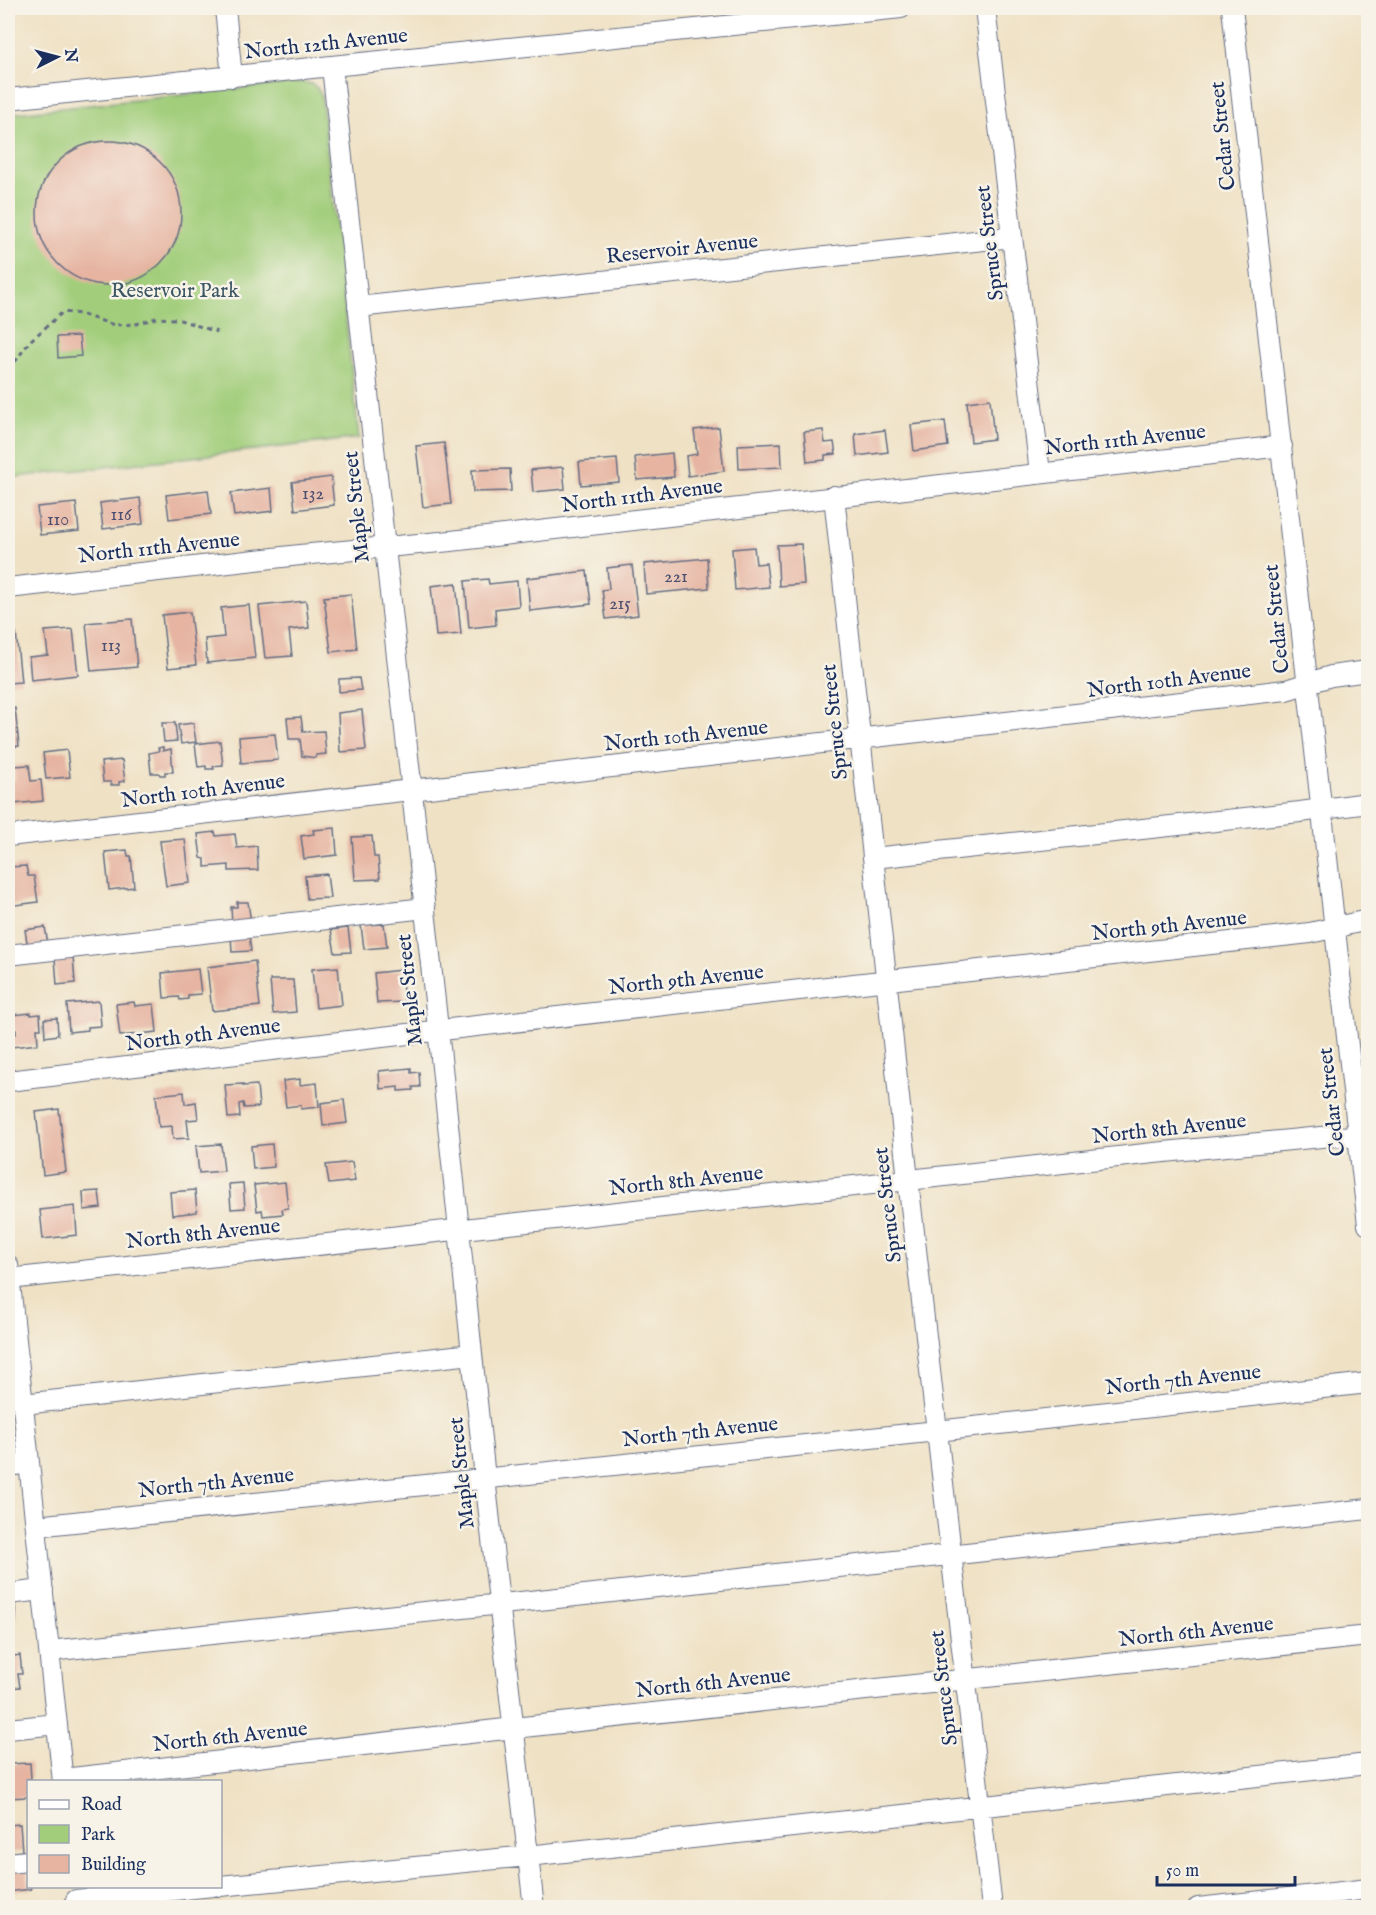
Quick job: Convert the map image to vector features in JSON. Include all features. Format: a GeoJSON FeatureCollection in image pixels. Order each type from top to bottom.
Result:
{"type":"FeatureCollection","features":[{"type":"Feature","properties":{"kind":"street"},"geometry":{"type":"LineString","coordinates":[[225,8],[232,77]]}},
{"type":"Feature","properties":{"kind":"street","name":"North 12th Avenue"},"geometry":{"type":"LineString","coordinates":[[8,99],[901,8]]}},
{"type":"Feature","properties":{"kind":"street","name":"Spruce Street"},"geometry":{"type":"LineString","coordinates":[[985,8],[1040,473]]}},
{"type":"Feature","properties":{"kind":"street","name":"Cedar Street"},"geometry":{"type":"LineString","coordinates":[[1232,8],[1335,927],[1364,1137],[1368,1225]]}},
{"type":"Feature","properties":{"kind":"street","name":"Maple Street"},"geometry":{"type":"LineString","coordinates":[[332,67],[485,1478],[534,1908]]}},
{"type":"Feature","properties":{"kind":"street","name":"Reservoir Avenue"},"geometry":{"type":"LineString","coordinates":[[358,307],[1012,237]]}},
{"type":"Feature","properties":{"kind":"street","name":"North 11th Avenue"},"geometry":{"type":"LineString","coordinates":[[8,588],[1282,446]]}},
{"type":"Feature","properties":{"kind":"street","name":"Spruce Street"},"geometry":{"type":"LineString","coordinates":[[834,496],[908,1180],[992,1908]]}},
{"type":"Feature","properties":{"kind":"street","name":"North 10th Avenue"},"geometry":{"type":"LineString","coordinates":[[8,836],[1286,690],[1330,676],[1368,671]]}},
{"type":"Feature","properties":{"kind":"street"},"geometry":{"type":"LineString","coordinates":[[873,858],[1368,803]]}},
{"type":"Feature","properties":{"kind":"street"},"geometry":{"type":"LineString","coordinates":[[8,954],[424,908]]}},
{"type":"Feature","properties":{"kind":"street","name":"North 9th Avenue"},"geometry":{"type":"LineString","coordinates":[[8,1081],[1310,933],[1368,920]]}},
{"type":"Feature","properties":{"kind":"street","name":"North 8th Avenue"},"geometry":{"type":"LineString","coordinates":[[8,1272],[458,1230],[1285,1140],[1332,1136],[1364,1137]]}},
{"type":"Feature","properties":{"kind":"street"},"geometry":{"type":"LineString","coordinates":[[8,1272],[63,1780]]}},
{"type":"Feature","properties":{"kind":"street"},"geometry":{"type":"LineString","coordinates":[[23,1404],[472,1354]]}},
{"type":"Feature","properties":{"kind":"street","name":"North 7th Avenue"},"geometry":{"type":"LineString","coordinates":[[36,1526],[1368,1383]]}},
{"type":"Feature","properties":{"kind":"street"},"geometry":{"type":"LineString","coordinates":[[8,1466],[29,1463]]}},
{"type":"Feature","properties":{"kind":"street"},"geometry":{"type":"LineString","coordinates":[[49,1651],[1368,1509]]}},
{"type":"Feature","properties":{"kind":"street"},"geometry":{"type":"LineString","coordinates":[[8,1594],[43,1590]]}},
{"type":"Feature","properties":{"kind":"street","name":"North 6th Avenue"},"geometry":{"type":"LineString","coordinates":[[63,1780],[514,1728],[1368,1636]]}},
{"type":"Feature","properties":{"kind":"street"},"geometry":{"type":"LineString","coordinates":[[8,1729],[57,1724]]}},
{"type":"Feature","properties":{"kind":"street"},"geometry":{"type":"LineString","coordinates":[[222,1886],[528,1856],[1368,1764]]}},
{"type":"Feature","properties":{"kind":"street"},"geometry":{"type":"LineString","coordinates":[[8,1863],[27,1861]]}},
{"type":"Feature","properties":{"kind":"street"},"geometry":{"type":"LineString","coordinates":[[76,1898],[201,1888]]}},
{"type":"Feature","properties":{"kind":"street"},"geometry":{"type":"LineString","coordinates":[[1198,1908],[1368,1889]]}},
{"type":"Feature","properties":{"kind":"path"},"geometry":{"type":"LineString","coordinates":[[8,366],[12,366],[30,340],[63,312],[80,314],[114,325],[136,324],[156,318],[177,319],[217,332]]}},
{"type":"Feature","properties":{"kind":"green space","name":"Reservoir Park"},"geometry":{"type":"Polygon","coordinates":[[[300,82],[312,85],[321,94],[359,438],[8,478],[8,114],[300,82]]]}},
{"type":"Feature","properties":{"kind":"building"},"geometry":{"type":"Polygon","coordinates":[[[109,141],[136,147],[160,162],[175,186],[181,213],[175,240],[160,264],[136,279],[109,285],[82,279],[58,264],[43,240],[37,213],[43,186],[58,162],[82,147],[109,141]]]}},
{"type":"Feature","properties":{"kind":"building"},"geometry":{"type":"Polygon","coordinates":[[[79,336],[81,356],[58,358],[57,337],[79,336]]]}},
{"type":"Feature","properties":{"kind":"building"},"geometry":{"type":"Polygon","coordinates":[[[990,399],[994,439],[971,442],[967,402],[990,399]]]}},
{"type":"Feature","properties":{"kind":"building"},"geometry":{"type":"Polygon","coordinates":[[[945,421],[948,446],[914,451],[911,425],[945,421]]]}},
{"type":"Feature","properties":{"kind":"building"},"geometry":{"type":"Polygon","coordinates":[[[719,427],[724,471],[688,476],[686,456],[697,454],[694,430],[719,427]]]}},
{"type":"Feature","properties":{"kind":"building"},"geometry":{"type":"Polygon","coordinates":[[[823,430],[825,443],[834,442],[836,454],[825,455],[825,460],[807,462],[804,432],[823,430]]]}},
{"type":"Feature","properties":{"kind":"building"},"geometry":{"type":"Polygon","coordinates":[[[885,430],[888,452],[857,456],[855,434],[885,430]]]}},
{"type":"Feature","properties":{"kind":"building"},"geometry":{"type":"Polygon","coordinates":[[[444,443],[451,504],[423,507],[416,446],[444,443]]]}},
{"type":"Feature","properties":{"kind":"building"},"geometry":{"type":"Polygon","coordinates":[[[781,443],[782,467],[739,469],[738,445],[781,443]]]}},
{"type":"Feature","properties":{"kind":"building"},"geometry":{"type":"Polygon","coordinates":[[[672,453],[674,477],[637,480],[635,457],[672,453]]]}},
{"type":"Feature","properties":{"kind":"building"},"geometry":{"type":"Polygon","coordinates":[[[617,459],[619,482],[581,485],[579,462],[617,459]]]}},
{"type":"Feature","properties":{"kind":"building"},"geometry":{"type":"Polygon","coordinates":[[[563,467],[565,489],[533,492],[531,470],[563,467]]]}},
{"type":"Feature","properties":{"kind":"building"},"geometry":{"type":"Polygon","coordinates":[[[510,469],[511,491],[473,492],[472,470],[510,469]]]}},
{"type":"Feature","properties":{"kind":"building"},"geometry":{"type":"Polygon","coordinates":[[[331,477],[334,505],[295,510],[292,482],[331,477]]]}},
{"type":"Feature","properties":{"kind":"building"},"geometry":{"type":"Polygon","coordinates":[[[271,488],[273,511],[234,516],[231,493],[271,488]]]}},
{"type":"Feature","properties":{"kind":"building"},"geometry":{"type":"Polygon","coordinates":[[[208,490],[211,514],[169,519],[166,495],[208,490]]]}},
{"type":"Feature","properties":{"kind":"building"},"geometry":{"type":"Polygon","coordinates":[[[140,498],[143,524],[103,529],[100,503],[140,498]]]}},
{"type":"Feature","properties":{"kind":"building"},"geometry":{"type":"Polygon","coordinates":[[[76,503],[79,531],[40,535],[37,507],[76,503]]]}},
{"type":"Feature","properties":{"kind":"building"},"geometry":{"type":"Polygon","coordinates":[[[801,544],[804,584],[779,586],[777,545],[801,544]]]}},
{"type":"Feature","properties":{"kind":"building"},"geometry":{"type":"Polygon","coordinates":[[[754,547],[756,564],[766,563],[769,587],[735,590],[732,549],[754,547]]]}},
{"type":"Feature","properties":{"kind":"building"},"geometry":{"type":"Polygon","coordinates":[[[707,558],[709,588],[646,594],[644,564],[707,558]]]}},
{"type":"Feature","properties":{"kind":"building"},"geometry":{"type":"Polygon","coordinates":[[[632,565],[638,615],[606,619],[602,590],[609,589],[607,568],[632,565]]]}},
{"type":"Feature","properties":{"kind":"building"},"geometry":{"type":"Polygon","coordinates":[[[587,571],[591,604],[530,611],[527,578],[587,571]]]}},
{"type":"Feature","properties":{"kind":"building"},"geometry":{"type":"Polygon","coordinates":[[[488,579],[489,584],[517,581],[519,606],[495,609],[496,625],[469,628],[465,581],[488,579]]]}},
{"type":"Feature","properties":{"kind":"building"},"geometry":{"type":"Polygon","coordinates":[[[456,583],[461,634],[436,636],[431,586],[456,583]]]}},
{"type":"Feature","properties":{"kind":"building"},"geometry":{"type":"Polygon","coordinates":[[[351,594],[357,649],[331,652],[324,597],[351,594]]]}},
{"type":"Feature","properties":{"kind":"building"},"geometry":{"type":"Polygon","coordinates":[[[306,601],[309,628],[289,630],[292,656],[265,658],[259,606],[306,601]]]}},
{"type":"Feature","properties":{"kind":"building"},"geometry":{"type":"Polygon","coordinates":[[[249,605],[255,658],[207,663],[205,639],[224,637],[221,608],[249,605]]]}},
{"type":"Feature","properties":{"kind":"building"},"geometry":{"type":"Polygon","coordinates":[[[190,612],[196,665],[168,668],[162,615],[190,612]]]}},
{"type":"Feature","properties":{"kind":"building"},"geometry":{"type":"Polygon","coordinates":[[[132,619],[137,667],[91,671],[86,623],[132,619]]]}},
{"type":"Feature","properties":{"kind":"building"},"geometry":{"type":"Polygon","coordinates":[[[73,629],[78,675],[31,680],[29,657],[48,655],[45,631],[73,629]]]}},
{"type":"Feature","properties":{"kind":"building"},"geometry":{"type":"Polygon","coordinates":[[[16,632],[21,682],[8,683],[8,633],[16,632]]]}},
{"type":"Feature","properties":{"kind":"building"},"geometry":{"type":"Polygon","coordinates":[[[359,678],[361,690],[339,692],[339,679],[359,678]]]}},
{"type":"Feature","properties":{"kind":"building"},"geometry":{"type":"Polygon","coordinates":[[[15,708],[19,746],[8,747],[8,709],[15,708]]]}},
{"type":"Feature","properties":{"kind":"building"},"geometry":{"type":"Polygon","coordinates":[[[362,710],[366,750],[340,752],[338,713],[362,710]]]}},
{"type":"Feature","properties":{"kind":"building"},"geometry":{"type":"Polygon","coordinates":[[[301,717],[303,732],[324,731],[326,754],[316,755],[316,758],[302,756],[300,739],[289,739],[287,718],[301,717]]]}},
{"type":"Feature","properties":{"kind":"building"},"geometry":{"type":"Polygon","coordinates":[[[162,723],[175,723],[177,741],[164,742],[162,723]]]}},
{"type":"Feature","properties":{"kind":"building"},"geometry":{"type":"Polygon","coordinates":[[[193,723],[196,742],[181,744],[178,725],[193,723]]]}},
{"type":"Feature","properties":{"kind":"building"},"geometry":{"type":"Polygon","coordinates":[[[275,734],[278,760],[241,763],[239,737],[275,734]]]}},
{"type":"Feature","properties":{"kind":"building"},"geometry":{"type":"Polygon","coordinates":[[[220,741],[223,765],[213,766],[214,769],[206,769],[206,766],[198,767],[195,744],[220,741]]]}},
{"type":"Feature","properties":{"kind":"building"},"geometry":{"type":"Polygon","coordinates":[[[163,747],[163,751],[171,749],[173,772],[165,772],[165,775],[151,773],[149,753],[159,751],[158,748],[163,747]]]}},
{"type":"Feature","properties":{"kind":"building"},"geometry":{"type":"Polygon","coordinates":[[[67,750],[70,777],[46,779],[43,753],[67,750]]]}},
{"type":"Feature","properties":{"kind":"building"},"geometry":{"type":"Polygon","coordinates":[[[122,760],[125,781],[119,782],[119,785],[103,782],[101,762],[122,760]]]}},
{"type":"Feature","properties":{"kind":"building"},"geometry":{"type":"Polygon","coordinates":[[[29,765],[31,781],[41,780],[43,801],[13,804],[11,781],[15,781],[14,766],[29,765]]]}},
{"type":"Feature","properties":{"kind":"building"},"geometry":{"type":"Polygon","coordinates":[[[335,828],[337,855],[304,859],[301,836],[314,834],[313,830],[335,828]]]}},
{"type":"Feature","properties":{"kind":"building"},"geometry":{"type":"Polygon","coordinates":[[[215,832],[216,836],[235,834],[237,848],[257,846],[258,870],[229,871],[229,865],[205,867],[205,859],[201,858],[198,834],[215,832]]]}},
{"type":"Feature","properties":{"kind":"building"},"geometry":{"type":"Polygon","coordinates":[[[372,836],[374,857],[378,857],[380,879],[355,880],[352,837],[372,836]]]}},
{"type":"Feature","properties":{"kind":"building"},"geometry":{"type":"Polygon","coordinates":[[[185,839],[190,883],[166,886],[160,841],[185,839]]]}},
{"type":"Feature","properties":{"kind":"building"},"geometry":{"type":"Polygon","coordinates":[[[127,850],[128,856],[131,856],[134,887],[109,890],[105,852],[127,850]]]}},
{"type":"Feature","properties":{"kind":"building"},"geometry":{"type":"Polygon","coordinates":[[[26,866],[28,876],[34,876],[38,902],[8,906],[8,867],[26,866]]]}},
{"type":"Feature","properties":{"kind":"building"},"geometry":{"type":"Polygon","coordinates":[[[327,874],[330,898],[307,899],[305,876],[327,874]]]}},
{"type":"Feature","properties":{"kind":"building"},"geometry":{"type":"Polygon","coordinates":[[[237,902],[248,902],[251,923],[232,924],[231,907],[237,907],[237,902]]]}},
{"type":"Feature","properties":{"kind":"building"},"geometry":{"type":"Polygon","coordinates":[[[384,924],[387,947],[364,949],[361,925],[384,924]]]}},
{"type":"Feature","properties":{"kind":"building"},"geometry":{"type":"Polygon","coordinates":[[[45,927],[48,944],[28,948],[25,930],[45,927]]]}},
{"type":"Feature","properties":{"kind":"building"},"geometry":{"type":"Polygon","coordinates":[[[348,928],[351,952],[335,953],[331,930],[348,928]]]}},
{"type":"Feature","properties":{"kind":"building"},"geometry":{"type":"Polygon","coordinates":[[[249,934],[251,951],[232,952],[231,935],[249,934]]]}},
{"type":"Feature","properties":{"kind":"building"},"geometry":{"type":"Polygon","coordinates":[[[73,956],[75,983],[57,985],[55,958],[73,956]]]}},
{"type":"Feature","properties":{"kind":"building"},"geometry":{"type":"Polygon","coordinates":[[[255,961],[260,1006],[212,1011],[207,967],[255,961]]]}},
{"type":"Feature","properties":{"kind":"building"},"geometry":{"type":"Polygon","coordinates":[[[338,967],[342,1005],[316,1008],[312,969],[338,967]]]}},
{"type":"Feature","properties":{"kind":"building"},"geometry":{"type":"Polygon","coordinates":[[[198,969],[201,994],[188,995],[188,999],[180,1000],[179,997],[164,998],[162,973],[198,969]]]}},
{"type":"Feature","properties":{"kind":"building"},"geometry":{"type":"Polygon","coordinates":[[[401,970],[404,1002],[377,1003],[374,973],[401,970]]]}},
{"type":"Feature","properties":{"kind":"building"},"geometry":{"type":"Polygon","coordinates":[[[270,980],[293,980],[296,1012],[273,1014],[270,980]]]}},
{"type":"Feature","properties":{"kind":"building"},"geometry":{"type":"Polygon","coordinates":[[[99,1001],[101,1026],[69,1032],[67,1004],[99,1001]]]}},
{"type":"Feature","properties":{"kind":"building"},"geometry":{"type":"Polygon","coordinates":[[[134,1002],[135,1006],[154,1004],[157,1032],[120,1036],[116,1004],[134,1002]]]}},
{"type":"Feature","properties":{"kind":"building"},"geometry":{"type":"Polygon","coordinates":[[[31,1013],[31,1015],[40,1014],[41,1029],[37,1029],[38,1044],[12,1047],[11,1034],[16,1034],[16,1030],[14,1030],[12,1015],[31,1013]]]}},
{"type":"Feature","properties":{"kind":"building"},"geometry":{"type":"Polygon","coordinates":[[[57,1018],[58,1035],[45,1037],[44,1019],[57,1018]]]}},
{"type":"Feature","properties":{"kind":"building"},"geometry":{"type":"Polygon","coordinates":[[[411,1068],[411,1073],[419,1072],[420,1087],[398,1091],[398,1087],[380,1089],[379,1071],[411,1068]]]}},
{"type":"Feature","properties":{"kind":"building"},"geometry":{"type":"Polygon","coordinates":[[[300,1079],[300,1085],[317,1083],[319,1107],[301,1109],[301,1105],[286,1107],[283,1081],[300,1079]]]}},
{"type":"Feature","properties":{"kind":"building"},"geometry":{"type":"Polygon","coordinates":[[[243,1084],[243,1086],[257,1085],[259,1107],[244,1108],[243,1103],[239,1104],[240,1117],[228,1118],[225,1085],[243,1084]]]}},
{"type":"Feature","properties":{"kind":"building"},"geometry":{"type":"Polygon","coordinates":[[[184,1092],[185,1104],[196,1102],[198,1119],[187,1120],[189,1138],[173,1139],[172,1126],[159,1127],[156,1095],[184,1092]]]}},
{"type":"Feature","properties":{"kind":"building"},"geometry":{"type":"Polygon","coordinates":[[[344,1100],[347,1123],[323,1126],[321,1103],[344,1100]]]}},
{"type":"Feature","properties":{"kind":"building"},"geometry":{"type":"Polygon","coordinates":[[[59,1109],[66,1172],[43,1175],[36,1112],[59,1109]]]}},
{"type":"Feature","properties":{"kind":"building"},"geometry":{"type":"Polygon","coordinates":[[[221,1144],[224,1171],[199,1173],[196,1146],[221,1144]]]}},
{"type":"Feature","properties":{"kind":"building"},"geometry":{"type":"Polygon","coordinates":[[[272,1144],[274,1167],[253,1169],[251,1146],[272,1144]]]}},
{"type":"Feature","properties":{"kind":"building"},"geometry":{"type":"Polygon","coordinates":[[[352,1162],[355,1181],[329,1184],[326,1165],[352,1162]]]}},
{"type":"Feature","properties":{"kind":"building"},"geometry":{"type":"Polygon","coordinates":[[[285,1182],[288,1208],[282,1209],[283,1214],[263,1216],[262,1210],[257,1211],[254,1185],[285,1182]]]}},
{"type":"Feature","properties":{"kind":"building"},"geometry":{"type":"Polygon","coordinates":[[[243,1183],[245,1208],[231,1209],[229,1184],[243,1183]]]}},
{"type":"Feature","properties":{"kind":"building"},"geometry":{"type":"Polygon","coordinates":[[[195,1190],[197,1212],[172,1215],[170,1192],[195,1190]]]}},
{"type":"Feature","properties":{"kind":"building"},"geometry":{"type":"Polygon","coordinates":[[[99,1191],[101,1208],[84,1210],[83,1192],[99,1191]]]}},
{"type":"Feature","properties":{"kind":"building"},"geometry":{"type":"Polygon","coordinates":[[[75,1206],[77,1235],[43,1239],[40,1210],[75,1206]]]}},
{"type":"Feature","properties":{"kind":"building"},"geometry":{"type":"Polygon","coordinates":[[[15,1603],[16,1619],[11,1620],[14,1634],[8,1635],[8,1604],[15,1603]]]}},
{"type":"Feature","properties":{"kind":"building"},"geometry":{"type":"Polygon","coordinates":[[[20,1655],[22,1674],[18,1674],[20,1687],[8,1688],[8,1657],[20,1655]]]}},
{"type":"Feature","properties":{"kind":"building"},"geometry":{"type":"Polygon","coordinates":[[[30,1763],[31,1779],[27,1779],[27,1797],[8,1798],[8,1764],[30,1763]]]}},
{"type":"Feature","properties":{"kind":"building"},"geometry":{"type":"Polygon","coordinates":[[[20,1824],[22,1851],[8,1853],[8,1825],[20,1824]]]}},
{"type":"Feature","properties":{"kind":"building"},"geometry":{"type":"Polygon","coordinates":[[[27,1870],[27,1888],[31,1889],[8,1892],[8,1872],[27,1870]]]}}]}
